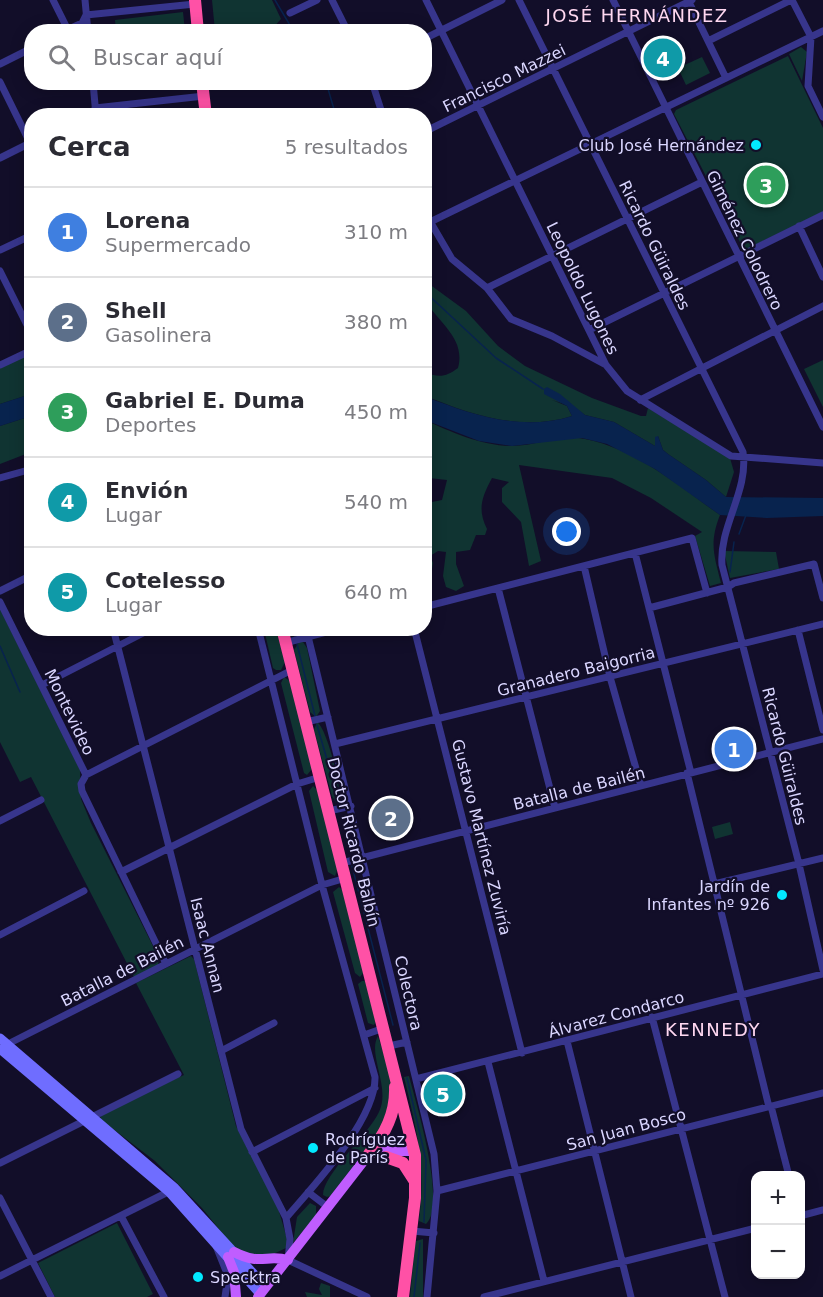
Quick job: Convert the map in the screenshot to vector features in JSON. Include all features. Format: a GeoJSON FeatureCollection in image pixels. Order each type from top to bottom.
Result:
{"type":"FeatureCollection","features":[{"type":"Feature","properties":{"kind":"highway"},"geometry":{"type":"LineString","coordinates":[[195,2],[197,24]]}},
{"type":"Feature","properties":{"kind":"highway"},"geometry":{"type":"LineString","coordinates":[[203,90],[205,108]]}},
{"type":"Feature","properties":{"kind":"highway","name":"Doctor Ricardo Balbín"},"geometry":{"type":"LineString","coordinates":[[284,636],[394,1065]]}},
{"type":"Feature","properties":{"kind":"highway"},"geometry":{"type":"LineString","coordinates":[[394,1065],[415,1153],[416,1187],[403,1297]]}},
{"type":"Feature","properties":{"kind":"highway"},"geometry":{"type":"LineString","coordinates":[[369,1154],[383,1136],[391,1117],[395,1096],[394,1065]]}},
{"type":"Feature","properties":{"kind":"highway"},"geometry":{"type":"LineString","coordinates":[[386,1157],[408,1168],[416,1187]]}},
{"type":"Feature","properties":{"kind":"main road"},"geometry":{"type":"LineString","coordinates":[[2,1045],[172,1190],[231,1255],[261,1293],[369,1154],[378,1151],[415,1153]]}},
{"type":"Feature","properties":{"kind":"main road"},"geometry":{"type":"LineString","coordinates":[[329,1208],[367,1164],[386,1157],[415,1153]]}},
{"type":"Feature","properties":{"kind":"main road"},"geometry":{"type":"LineString","coordinates":[[172,1190],[216,1243],[231,1255],[257,1261],[279,1258],[288,1260]]}},
{"type":"Feature","properties":{"kind":"main road"},"geometry":{"type":"LineString","coordinates":[[231,1255],[236,1297]]}},
{"type":"Feature","properties":{"kind":"street"},"geometry":{"type":"LineString","coordinates":[[53,0],[63,24]]}},
{"type":"Feature","properties":{"kind":"street"},"geometry":{"type":"LineString","coordinates":[[85,0],[87,24]]}},
{"type":"Feature","properties":{"kind":"street"},"geometry":{"type":"LineString","coordinates":[[290,13],[317,0]]}},
{"type":"Feature","properties":{"kind":"street"},"geometry":{"type":"LineString","coordinates":[[332,0],[344,24]]}},
{"type":"Feature","properties":{"kind":"street","name":"Leopoldo Lugones"},"geometry":{"type":"LineString","coordinates":[[426,0],[606,365],[617,382],[640,400],[725,453],[744,458],[823,463]]}},
{"type":"Feature","properties":{"kind":"street"},"geometry":{"type":"LineString","coordinates":[[432,35],[502,0]]}},
{"type":"Feature","properties":{"kind":"street","name":"Ricardo Güiraldes"},"geometry":{"type":"LineString","coordinates":[[519,0],[744,458],[744,471],[721,549],[728,587],[799,864],[823,972]]}},
{"type":"Feature","properties":{"kind":"street","name":"Giménez Colodrero"},"geometry":{"type":"LineString","coordinates":[[613,0],[823,427]]}},
{"type":"Feature","properties":{"kind":"street"},"geometry":{"type":"LineString","coordinates":[[708,41],[791,0],[811,37],[808,86],[823,117]]}},
{"type":"Feature","properties":{"kind":"street"},"geometry":{"type":"LineString","coordinates":[[689,1],[726,78]]}},
{"type":"Feature","properties":{"kind":"street","name":"Francisco Mazzei"},"geometry":{"type":"LineString","coordinates":[[432,128],[689,1]]}},
{"type":"Feature","properties":{"kind":"street"},"geometry":{"type":"LineString","coordinates":[[86,15],[195,2]]}},
{"type":"Feature","properties":{"kind":"street"},"geometry":{"type":"LineString","coordinates":[[80,24],[86,15]]}},
{"type":"Feature","properties":{"kind":"street"},"geometry":{"type":"LineString","coordinates":[[432,221],[823,31]]}},
{"type":"Feature","properties":{"kind":"street"},"geometry":{"type":"LineString","coordinates":[[0,64],[24,52]]}},
{"type":"Feature","properties":{"kind":"street"},"geometry":{"type":"LineString","coordinates":[[0,82],[24,130]]}},
{"type":"Feature","properties":{"kind":"street"},"geometry":{"type":"LineString","coordinates":[[94,90],[96,108]]}},
{"type":"Feature","properties":{"kind":"street"},"geometry":{"type":"LineString","coordinates":[[375,90],[380,108]]}},
{"type":"Feature","properties":{"kind":"street"},"geometry":{"type":"LineString","coordinates":[[118,108],[204,96]]}},
{"type":"Feature","properties":{"kind":"street"},"geometry":{"type":"LineString","coordinates":[[0,158],[24,147]]}},
{"type":"Feature","properties":{"kind":"street"},"geometry":{"type":"LineString","coordinates":[[487,288],[702,182]]}},
{"type":"Feature","properties":{"kind":"street"},"geometry":{"type":"LineString","coordinates":[[589,330],[823,215]]}},
{"type":"Feature","properties":{"kind":"street"},"geometry":{"type":"LineString","coordinates":[[432,225],[452,259],[487,288],[511,319],[552,336],[606,365]]}},
{"type":"Feature","properties":{"kind":"street"},"geometry":{"type":"LineString","coordinates":[[799,226],[823,277]]}},
{"type":"Feature","properties":{"kind":"street"},"geometry":{"type":"LineString","coordinates":[[0,250],[24,239]]}},
{"type":"Feature","properties":{"kind":"street"},"geometry":{"type":"LineString","coordinates":[[0,271],[24,319]]}},
{"type":"Feature","properties":{"kind":"street"},"geometry":{"type":"LineString","coordinates":[[640,400],[823,306]]}},
{"type":"Feature","properties":{"kind":"street"},"geometry":{"type":"LineString","coordinates":[[0,365],[24,354]]}},
{"type":"Feature","properties":{"kind":"street"},"geometry":{"type":"LineString","coordinates":[[0,478],[24,471]]}},
{"type":"Feature","properties":{"kind":"street"},"geometry":{"type":"LineString","coordinates":[[432,605],[692,538],[707,593]]}},
{"type":"Feature","properties":{"kind":"street"},"geometry":{"type":"LineString","coordinates":[[635,553],[740,995],[788,1171]]}},
{"type":"Feature","properties":{"kind":"street"},"geometry":{"type":"LineString","coordinates":[[649,608],[728,587],[734,583],[814,564],[823,598]]}},
{"type":"Feature","properties":{"kind":"street"},"geometry":{"type":"LineString","coordinates":[[584,566],[610,677],[641,786]]}},
{"type":"Feature","properties":{"kind":"street"},"geometry":{"type":"LineString","coordinates":[[0,591],[24,579]]}},
{"type":"Feature","properties":{"kind":"street"},"geometry":{"type":"LineString","coordinates":[[498,588],[555,808]]}},
{"type":"Feature","properties":{"kind":"street","name":"Montevideo"},"geometry":{"type":"LineString","coordinates":[[0,602],[86,775],[81,784],[82,791],[166,964]]}},
{"type":"Feature","properties":{"kind":"street","name":"Granadero Baigorria"},"geometry":{"type":"LineString","coordinates":[[335,744],[823,624]]}},
{"type":"Feature","properties":{"kind":"street"},"geometry":{"type":"LineString","coordinates":[[798,630],[823,730]]}},
{"type":"Feature","properties":{"kind":"street","name":"Isaac Annan"},"geometry":{"type":"LineString","coordinates":[[114,636],[241,1128],[286,1218],[290,1239],[288,1260]]}},
{"type":"Feature","properties":{"kind":"street"},"geometry":{"type":"LineString","coordinates":[[42,685],[137,636]]}},
{"type":"Feature","properties":{"kind":"street"},"geometry":{"type":"LineString","coordinates":[[260,636],[322,885],[364,1035],[375,1088],[358,1126],[286,1218]]}},
{"type":"Feature","properties":{"kind":"street"},"geometry":{"type":"LineString","coordinates":[[285,643],[312,636]]}},
{"type":"Feature","properties":{"kind":"street","name":"Gustavo Martínez Zuviría"},"geometry":{"type":"LineString","coordinates":[[416,636],[522,1053]]}},
{"type":"Feature","properties":{"kind":"street","name":"Colectora"},"geometry":{"type":"LineString","coordinates":[[308,637],[434,1154],[437,1191],[428,1297]]}},
{"type":"Feature","properties":{"kind":"street"},"geometry":{"type":"LineString","coordinates":[[86,775],[292,670]]}},
{"type":"Feature","properties":{"kind":"street"},"geometry":{"type":"LineString","coordinates":[[306,722],[328,717]]}},
{"type":"Feature","properties":{"kind":"street","name":"Batalla de Bailén"},"geometry":{"type":"LineString","coordinates":[[342,863],[823,739]]}},
{"type":"Feature","properties":{"kind":"street"},"geometry":{"type":"LineString","coordinates":[[121,872],[297,784],[320,777]]}},
{"type":"Feature","properties":{"kind":"street"},"geometry":{"type":"LineString","coordinates":[[0,821],[41,800]]}},
{"type":"Feature","properties":{"kind":"street"},"geometry":{"type":"LineString","coordinates":[[329,811],[351,806]]}},
{"type":"Feature","properties":{"kind":"street"},"geometry":{"type":"LineString","coordinates":[[714,884],[823,858]]}},
{"type":"Feature","properties":{"kind":"street","name":"Batalla de Bailén"},"geometry":{"type":"LineString","coordinates":[[2,1045],[322,885],[346,878]]}},
{"type":"Feature","properties":{"kind":"street"},"geometry":{"type":"LineString","coordinates":[[0,935],[84,891]]}},
{"type":"Feature","properties":{"kind":"street","name":"Álvarez Condarco"},"geometry":{"type":"LineString","coordinates":[[416,1079],[488,1062],[823,972]]}},
{"type":"Feature","properties":{"kind":"street"},"geometry":{"type":"LineString","coordinates":[[652,1017],[725,1297]]}},
{"type":"Feature","properties":{"kind":"street"},"geometry":{"type":"LineString","coordinates":[[221,1051],[274,1023]]}},
{"type":"Feature","properties":{"kind":"street"},"geometry":{"type":"LineString","coordinates":[[364,1035],[385,1028]]}},
{"type":"Feature","properties":{"kind":"street"},"geometry":{"type":"LineString","coordinates":[[567,1041],[631,1297]]}},
{"type":"Feature","properties":{"kind":"street"},"geometry":{"type":"LineString","coordinates":[[389,1046],[407,1042]]}},
{"type":"Feature","properties":{"kind":"street"},"geometry":{"type":"LineString","coordinates":[[488,1062],[544,1281]]}},
{"type":"Feature","properties":{"kind":"street"},"geometry":{"type":"LineString","coordinates":[[0,1163],[178,1074]]}},
{"type":"Feature","properties":{"kind":"street"},"geometry":{"type":"LineString","coordinates":[[252,1152],[375,1088]]}},
{"type":"Feature","properties":{"kind":"street","name":"San Juan Bosco"},"geometry":{"type":"LineString","coordinates":[[437,1191],[823,1093]]}},
{"type":"Feature","properties":{"kind":"street"},"geometry":{"type":"LineString","coordinates":[[0,1276],[172,1190]]}},
{"type":"Feature","properties":{"kind":"street"},"geometry":{"type":"LineString","coordinates":[[308,1192],[329,1208]]}},
{"type":"Feature","properties":{"kind":"street"},"geometry":{"type":"LineString","coordinates":[[0,1198],[51,1297]]}},
{"type":"Feature","properties":{"kind":"street"},"geometry":{"type":"LineString","coordinates":[[805,1215],[823,1210]]}},
{"type":"Feature","properties":{"kind":"street"},"geometry":{"type":"LineString","coordinates":[[121,1216],[164,1297]]}},
{"type":"Feature","properties":{"kind":"street"},"geometry":{"type":"LineString","coordinates":[[484,1297],[751,1229]]}},
{"type":"Feature","properties":{"kind":"street"},"geometry":{"type":"LineString","coordinates":[[412,1231],[434,1233]]}},
{"type":"Feature","properties":{"kind":"street"},"geometry":{"type":"LineString","coordinates":[[216,1243],[216,1251],[228,1276],[225,1297]]}},
{"type":"Feature","properties":{"kind":"street"},"geometry":{"type":"LineString","coordinates":[[288,1260],[367,1297]]}},
{"type":"Feature","properties":{"kind":"green space"},"geometry":{"type":"Polygon","coordinates":[[[212,0],[272,0],[281,19],[276,24],[214,24],[212,0]]]}},
{"type":"Feature","properties":{"kind":"green space"},"geometry":{"type":"Polygon","coordinates":[[[183,12],[184,24],[115,24],[115,20],[183,12]]]}},
{"type":"Feature","properties":{"kind":"green space"},"geometry":{"type":"Polygon","coordinates":[[[801,47],[807,52],[802,81],[789,54],[801,47]]]}},
{"type":"Feature","properties":{"kind":"green space","name":"Club José Hernández"},"geometry":{"type":"Polygon","coordinates":[[[788,56],[823,128],[823,212],[744,250],[674,114],[676,110],[788,56]]]}},
{"type":"Feature","properties":{"kind":"green space"},"geometry":{"type":"Polygon","coordinates":[[[702,57],[710,73],[686,85],[678,68],[702,57]]]}},
{"type":"Feature","properties":{"kind":"green space"},"geometry":{"type":"Polygon","coordinates":[[[432,286],[466,311],[498,346],[525,366],[592,398],[641,416],[646,416],[648,408],[730,458],[734,472],[726,497],[663,450],[658,436],[655,446],[614,422],[585,415],[574,407],[552,400],[567,406],[572,416],[553,421],[516,422],[479,415],[432,399],[432,374],[442,376],[458,368],[458,348],[450,332],[432,310],[432,286]]]}},
{"type":"Feature","properties":{"kind":"green space"},"geometry":{"type":"Polygon","coordinates":[[[24,356],[24,396],[0,404],[0,368],[24,356]]]}},
{"type":"Feature","properties":{"kind":"green space"},"geometry":{"type":"Polygon","coordinates":[[[823,360],[823,407],[804,369],[823,360]]]}},
{"type":"Feature","properties":{"kind":"green space"},"geometry":{"type":"Polygon","coordinates":[[[24,418],[24,455],[0,464],[0,426],[24,418]]]}},
{"type":"Feature","properties":{"kind":"green space"},"geometry":{"type":"Polygon","coordinates":[[[432,423],[456,434],[489,444],[512,446],[576,438],[604,444],[656,470],[720,515],[714,541],[721,583],[710,586],[695,536],[702,532],[651,498],[612,478],[519,465],[541,561],[529,566],[521,522],[502,502],[502,488],[509,482],[492,478],[482,503],[482,515],[487,529],[485,535],[476,535],[470,550],[456,552],[456,564],[464,586],[456,591],[446,587],[443,576],[446,552],[438,551],[432,555],[432,502],[442,500],[447,480],[432,478],[432,423]]]}},
{"type":"Feature","properties":{"kind":"green space"},"geometry":{"type":"Polygon","coordinates":[[[724,551],[776,552],[779,569],[730,578],[724,551]]]}},
{"type":"Feature","properties":{"kind":"green space"},"geometry":{"type":"Polygon","coordinates":[[[0,609],[80,770],[81,799],[91,823],[159,958],[158,965],[134,977],[31,777],[20,782],[0,742],[0,609]]]}},
{"type":"Feature","properties":{"kind":"green space"},"geometry":{"type":"Polygon","coordinates":[[[266,636],[278,636],[285,662],[281,670],[273,668],[266,636]]]}},
{"type":"Feature","properties":{"kind":"green space"},"geometry":{"type":"Polygon","coordinates":[[[299,642],[303,642],[307,648],[320,711],[316,717],[310,712],[294,650],[299,642]]]}},
{"type":"Feature","properties":{"kind":"green space"},"geometry":{"type":"Polygon","coordinates":[[[284,677],[290,681],[312,769],[307,775],[304,773],[281,683],[284,677]]]}},
{"type":"Feature","properties":{"kind":"green space"},"geometry":{"type":"Polygon","coordinates":[[[317,722],[325,736],[333,761],[339,787],[339,803],[336,803],[332,796],[314,730],[317,722]]]}},
{"type":"Feature","properties":{"kind":"green space"},"geometry":{"type":"Polygon","coordinates":[[[313,786],[317,790],[338,868],[335,876],[328,872],[309,791],[313,786]]]}},
{"type":"Feature","properties":{"kind":"green space"},"geometry":{"type":"Polygon","coordinates":[[[730,822],[733,834],[715,839],[712,827],[730,822]]]}},
{"type":"Feature","properties":{"kind":"green space"},"geometry":{"type":"Polygon","coordinates":[[[339,887],[343,890],[364,972],[360,977],[355,973],[333,892],[339,887]]]}},
{"type":"Feature","properties":{"kind":"green space"},"geometry":{"type":"Polygon","coordinates":[[[191,956],[194,959],[236,1126],[278,1208],[288,1242],[286,1248],[265,1258],[235,1249],[202,1208],[155,1161],[100,1119],[102,1112],[184,1075],[136,983],[191,956]]]}},
{"type":"Feature","properties":{"kind":"green space"},"geometry":{"type":"Polygon","coordinates":[[[365,981],[376,1021],[374,1025],[368,1023],[358,984],[365,981]]]}},
{"type":"Feature","properties":{"kind":"green space"},"geometry":{"type":"Polygon","coordinates":[[[378,1036],[392,1080],[385,1125],[327,1197],[323,1195],[330,1176],[379,1112],[382,1092],[375,1052],[378,1036]]]}},
{"type":"Feature","properties":{"kind":"green space"},"geometry":{"type":"Polygon","coordinates":[[[409,1076],[432,1176],[432,1213],[426,1224],[419,1221],[421,1166],[404,1077],[409,1076]]]}},
{"type":"Feature","properties":{"kind":"green space"},"geometry":{"type":"Polygon","coordinates":[[[310,1203],[316,1206],[316,1215],[293,1243],[297,1217],[310,1203]]]}},
{"type":"Feature","properties":{"kind":"green space"},"geometry":{"type":"Polygon","coordinates":[[[117,1223],[153,1294],[147,1297],[55,1297],[38,1263],[117,1223]]]}},
{"type":"Feature","properties":{"kind":"green space"},"geometry":{"type":"Polygon","coordinates":[[[423,1239],[423,1297],[410,1297],[416,1241],[423,1239]]]}},
{"type":"Feature","properties":{"kind":"green space"},"geometry":{"type":"Polygon","coordinates":[[[321,1283],[330,1286],[330,1297],[307,1297],[305,1292],[322,1295],[319,1289],[321,1283]]]}},
{"type":"Feature","properties":{"kind":"water"},"geometry":{"type":"Polygon","coordinates":[[[547,387],[560,394],[585,415],[614,422],[655,446],[655,437],[658,436],[663,450],[726,497],[823,498],[823,516],[767,518],[720,515],[655,469],[607,444],[582,438],[512,446],[479,441],[432,423],[432,399],[479,415],[516,422],[553,421],[572,416],[567,406],[544,394],[544,389],[547,387]]]}},
{"type":"Feature","properties":{"kind":"water"},"geometry":{"type":"Polygon","coordinates":[[[24,396],[24,418],[0,426],[0,404],[24,396]]]}},
{"type":"Feature","properties":{"kind":"waterway"},"geometry":{"type":"LineString","coordinates":[[275,0],[289,24]]}},
{"type":"Feature","properties":{"kind":"waterway"},"geometry":{"type":"LineString","coordinates":[[328,90],[334,108]]}},
{"type":"Feature","properties":{"kind":"waterway"},"geometry":{"type":"LineString","coordinates":[[432,298],[496,358],[543,389]]}},
{"type":"Feature","properties":{"kind":"waterway"},"geometry":{"type":"LineString","coordinates":[[739,534],[746,515]]}},
{"type":"Feature","properties":{"kind":"waterway"},"geometry":{"type":"LineString","coordinates":[[730,572],[734,542]]}},
{"type":"Feature","properties":{"kind":"waterway"},"geometry":{"type":"LineString","coordinates":[[297,644],[315,716]]}},
{"type":"Feature","properties":{"kind":"waterway"},"geometry":{"type":"LineString","coordinates":[[0,646],[20,692]]}},
{"type":"Feature","properties":{"kind":"waterway"},"geometry":{"type":"LineString","coordinates":[[317,725],[339,801]]}},
{"type":"Feature","properties":{"kind":"waterway"},"geometry":{"type":"LineString","coordinates":[[352,866],[393,1025]]}},
{"type":"Feature","properties":{"kind":"waterway"},"geometry":{"type":"LineString","coordinates":[[407,1078],[426,1160],[424,1222]]}},
{"type":"Feature","properties":{"kind":"waterway"},"geometry":{"type":"LineString","coordinates":[[414,1297],[420,1243]]}},
{"type":"Feature","properties":{"kind":"place","name":"Envión"},"geometry":{"type":"Point","coordinates":[663,58]}},
{"type":"Feature","properties":{"kind":"place","name":"Club José Hernández"},"geometry":{"type":"Point","coordinates":[756,145]}},
{"type":"Feature","properties":{"kind":"place","name":"Gabriel E. Duma"},"geometry":{"type":"Point","coordinates":[766,185]}},
{"type":"Feature","properties":{"kind":"place","name":"Lorena"},"geometry":{"type":"Point","coordinates":[734,749]}},
{"type":"Feature","properties":{"kind":"place","name":"Shell"},"geometry":{"type":"Point","coordinates":[391,818]}},
{"type":"Feature","properties":{"kind":"place","name":"Jardín de Infantes nº 926"},"geometry":{"type":"Point","coordinates":[782,895]}},
{"type":"Feature","properties":{"kind":"place","name":"Cotelesso"},"geometry":{"type":"Point","coordinates":[443,1094]}},
{"type":"Feature","properties":{"kind":"place","name":"Rodríguez de París"},"geometry":{"type":"Point","coordinates":[313,1148]}},
{"type":"Feature","properties":{"kind":"place","name":"Specktra"},"geometry":{"type":"Point","coordinates":[198,1277]}},
{"type":"Feature","properties":{"kind":"district","name":"JOSÉ HERNÁNDEZ"},"geometry":{"type":"Point","coordinates":[637,16]}},
{"type":"Feature","properties":{"kind":"district","name":"KENNEDY"},"geometry":{"type":"Point","coordinates":[713,1030]}}]}
